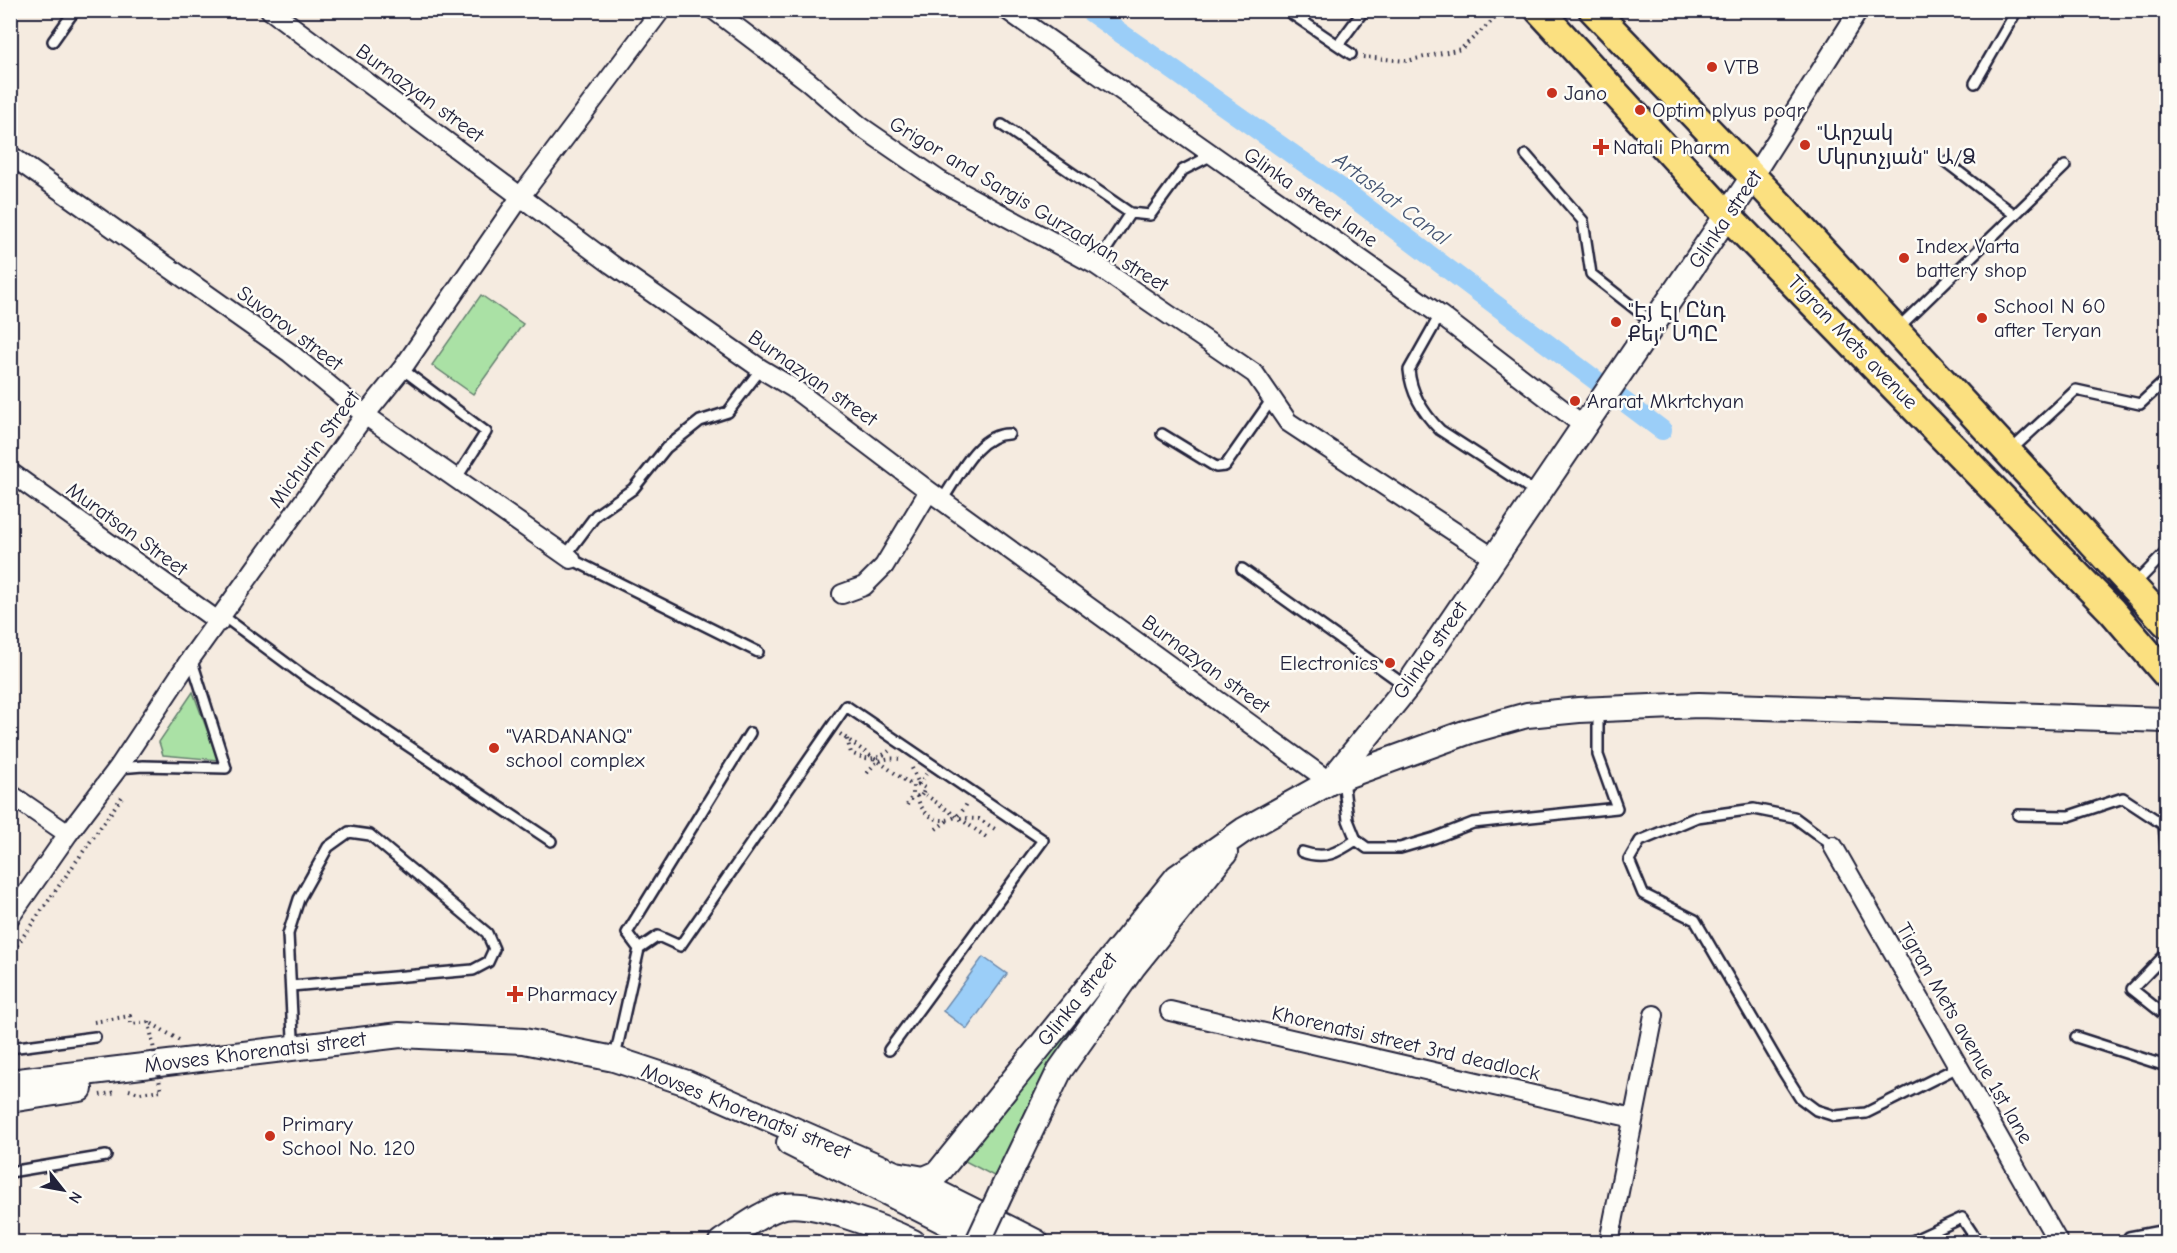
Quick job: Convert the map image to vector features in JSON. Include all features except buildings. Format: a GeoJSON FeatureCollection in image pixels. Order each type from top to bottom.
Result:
{"type":"FeatureCollection","features":[{"type":"Feature","properties":{"kind":"main road","name":"Tigran Mets avenue"},"geometry":{"type":"LineString","coordinates":[[1539,10],[1727,215],[2103,603],[2166,674]]}},
{"type":"Feature","properties":{"kind":"main road","name":"Tigran Mets avenue"},"geometry":{"type":"LineString","coordinates":[[1593,10],[1753,177],[2166,623]]}},
{"type":"Feature","properties":{"kind":"main road","name":"Glinka street"},"geometry":{"type":"LineString","coordinates":[[896,1174],[924,1179],[938,1173],[1177,877],[1244,830],[1336,780],[1407,687],[1753,177]]}},
{"type":"Feature","properties":{"kind":"main road"},"geometry":{"type":"LineString","coordinates":[[1336,780],[1459,734],[1527,715],[1699,705],[2166,720]]}},
{"type":"Feature","properties":{"kind":"main road"},"geometry":{"type":"LineString","coordinates":[[978,1242],[1059,1070],[1133,967],[1244,830]]}},
{"type":"Feature","properties":{"kind":"main road","name":"Movses Khorenatsi street"},"geometry":{"type":"LineString","coordinates":[[10,1082],[400,1035],[524,1041],[614,1059],[687,1083],[896,1174],[924,1198],[985,1242]]}},
{"type":"Feature","properties":{"kind":"main road","name":"Movses Khorenatsi street"},"geometry":{"type":"LineString","coordinates":[[10,1100],[298,1055],[398,1047],[514,1053],[596,1071],[662,1089],[1036,1242]]}},
{"type":"Feature","properties":{"kind":"main road"},"geometry":{"type":"LineString","coordinates":[[891,1231],[924,1198]]}},
{"type":"Feature","properties":{"kind":"main road"},"geometry":{"type":"LineString","coordinates":[[721,1242],[756,1220],[785,1206],[831,1212],[891,1231],[913,1242]]}},
{"type":"Feature","properties":{"kind":"street","name":"Burnazyan street"},"geometry":{"type":"LineString","coordinates":[[270,10],[521,196],[761,369],[793,388],[936,496],[1336,780]]}},
{"type":"Feature","properties":{"kind":"street","name":"Michurin Street"},"geometry":{"type":"LineString","coordinates":[[10,917],[118,768],[191,658],[365,415],[402,369],[521,196],[661,10]]}},
{"type":"Feature","properties":{"kind":"street","name":"Grigor and Sargis Gurzadyan street"},"geometry":{"type":"LineString","coordinates":[[714,10],[809,82],[860,126],[940,181],[1096,265],[1255,374],[1288,422],[1494,558]]}},
{"type":"Feature","properties":{"kind":"street","name":"Glinka street lane"},"geometry":{"type":"LineString","coordinates":[[1007,10],[1588,421]]}},
{"type":"Feature","properties":{"kind":"street","name":"Glinka street"},"geometry":{"type":"LineString","coordinates":[[1753,177],[1859,10]]}},
{"type":"Feature","properties":{"kind":"street","name":"Suvorov street"},"geometry":{"type":"LineString","coordinates":[[10,155],[290,353],[365,415],[568,557]]}},
{"type":"Feature","properties":{"kind":"street","name":"Muratsan Street"},"geometry":{"type":"LineString","coordinates":[[10,472],[221,619]]}},
{"type":"Feature","properties":{"kind":"street"},"geometry":{"type":"LineString","coordinates":[[842,594],[864,586],[884,567],[936,496]]}},
{"type":"Feature","properties":{"kind":"street"},"geometry":{"type":"LineString","coordinates":[[10,794],[68,834]]}},
{"type":"Feature","properties":{"kind":"street","name":"Tigran Mets avenue 1st lane"},"geometry":{"type":"LineString","coordinates":[[1833,846],[2058,1242]]}},
{"type":"Feature","properties":{"kind":"street","name":"Khorenatsi street 3rd deadlock"},"geometry":{"type":"LineString","coordinates":[[1170,1011],[1633,1118]]}},
{"type":"Feature","properties":{"kind":"street"},"geometry":{"type":"LineString","coordinates":[[1609,1242],[1654,1015]]}},
{"type":"Feature","properties":{"kind":"lane"},"geometry":{"type":"LineString","coordinates":[[53,41],[75,10]]}},
{"type":"Feature","properties":{"kind":"lane"},"geometry":{"type":"LineString","coordinates":[[1286,10],[1351,54]]}},
{"type":"Feature","properties":{"kind":"lane"},"geometry":{"type":"LineString","coordinates":[[1338,45],[1364,10]]}},
{"type":"Feature","properties":{"kind":"lane"},"geometry":{"type":"LineString","coordinates":[[1975,83],[2018,10]]}},
{"type":"Feature","properties":{"kind":"lane"},"geometry":{"type":"LineString","coordinates":[[1002,125],[1130,213],[1150,215],[1183,170],[1212,155]]}},
{"type":"Feature","properties":{"kind":"lane"},"geometry":{"type":"LineString","coordinates":[[1526,155],[1583,222],[1591,274],[1654,323]]}},
{"type":"Feature","properties":{"kind":"lane"},"geometry":{"type":"LineString","coordinates":[[1946,162],[2015,215]]}},
{"type":"Feature","properties":{"kind":"lane"},"geometry":{"type":"LineString","coordinates":[[1896,330],[2065,166]]}},
{"type":"Feature","properties":{"kind":"lane"},"geometry":{"type":"LineString","coordinates":[[1096,265],[1130,213]]}},
{"type":"Feature","properties":{"kind":"lane"},"geometry":{"type":"LineString","coordinates":[[1440,315],[1409,370],[1420,404],[1428,418],[1440,430],[1538,493]]}},
{"type":"Feature","properties":{"kind":"lane"},"geometry":{"type":"LineString","coordinates":[[402,369],[486,432],[456,479]]}},
{"type":"Feature","properties":{"kind":"lane"},"geometry":{"type":"LineString","coordinates":[[758,652],[568,557],[596,515],[633,489],[666,448],[700,421],[728,412],[761,369]]}},
{"type":"Feature","properties":{"kind":"lane"},"geometry":{"type":"LineString","coordinates":[[2009,452],[2076,390],[2140,404],[2166,380]]}},
{"type":"Feature","properties":{"kind":"lane"},"geometry":{"type":"LineString","coordinates":[[1162,434],[1216,467],[1225,466],[1272,399]]}},
{"type":"Feature","properties":{"kind":"lane"},"geometry":{"type":"LineString","coordinates":[[936,496],[984,441],[1000,434],[1009,434]]}},
{"type":"Feature","properties":{"kind":"lane"},"geometry":{"type":"LineString","coordinates":[[2133,586],[2166,552]]}},
{"type":"Feature","properties":{"kind":"lane"},"geometry":{"type":"LineString","coordinates":[[1242,569],[1407,687]]}},
{"type":"Feature","properties":{"kind":"lane"},"geometry":{"type":"LineString","coordinates":[[221,619],[551,841]]}},
{"type":"Feature","properties":{"kind":"lane"},"geometry":{"type":"LineString","coordinates":[[118,768],[143,766],[226,768],[191,658]]}},
{"type":"Feature","properties":{"kind":"lane"},"geometry":{"type":"LineString","coordinates":[[614,1059],[639,949],[658,936],[680,946],[846,706],[1043,840],[889,1050]]}},
{"type":"Feature","properties":{"kind":"lane"},"geometry":{"type":"LineString","coordinates":[[1336,780],[1356,840],[1367,848],[1400,848],[1473,823],[1617,808],[1598,755],[1598,710]]}},
{"type":"Feature","properties":{"kind":"lane"},"geometry":{"type":"LineString","coordinates":[[639,949],[627,933],[750,733]]}},
{"type":"Feature","properties":{"kind":"lane"},"geometry":{"type":"LineString","coordinates":[[2018,815],[2069,816],[2123,798],[2165,824],[2166,846]]}},
{"type":"Feature","properties":{"kind":"lane"},"geometry":{"type":"LineString","coordinates":[[1833,846],[1794,817],[1754,809],[1697,817],[1640,841],[1629,860],[1643,894],[1695,920],[1800,1098],[1816,1110],[1835,1116],[1866,1113],[1958,1067]]}},
{"type":"Feature","properties":{"kind":"lane"},"geometry":{"type":"LineString","coordinates":[[291,986],[473,970],[488,962],[494,949],[487,933],[389,849],[370,835],[349,832],[328,847],[299,899],[288,934],[294,1046]]}},
{"type":"Feature","properties":{"kind":"lane"},"geometry":{"type":"LineString","coordinates":[[1302,852],[1313,856],[1336,854],[1356,840]]}},
{"type":"Feature","properties":{"kind":"lane"},"geometry":{"type":"LineString","coordinates":[[2166,954],[2132,989],[2166,1016]]}},
{"type":"Feature","properties":{"kind":"lane"},"geometry":{"type":"LineString","coordinates":[[10,1048],[95,1037]]}},
{"type":"Feature","properties":{"kind":"lane"},"geometry":{"type":"LineString","coordinates":[[2076,1037],[2166,1066]]}},
{"type":"Feature","properties":{"kind":"lane"},"geometry":{"type":"LineString","coordinates":[[10,1172],[106,1156]]}},
{"type":"Feature","properties":{"kind":"lane"},"geometry":{"type":"LineString","coordinates":[[1910,1242],[1962,1218],[1978,1242]]}},
{"type":"Feature","properties":{"kind":"lane"},"geometry":{"type":"LineString","coordinates":[[2129,1238],[2166,1230]]}},
{"type":"Feature","properties":{"kind":"path"},"geometry":{"type":"LineString","coordinates":[[1351,54],[1372,59],[1406,61],[1461,49],[1503,11]]}},
{"type":"Feature","properties":{"kind":"path"},"geometry":{"type":"LineString","coordinates":[[901,759],[888,757],[877,760],[862,758],[851,753],[847,739],[866,752],[877,760],[913,786],[923,812],[939,820],[947,821]]}},
{"type":"Feature","properties":{"kind":"path"},"geometry":{"type":"LineString","coordinates":[[867,773],[877,760],[891,749]]}},
{"type":"Feature","properties":{"kind":"path"},"geometry":{"type":"LineString","coordinates":[[910,765],[919,784],[925,788],[923,793]]}},
{"type":"Feature","properties":{"kind":"path"},"geometry":{"type":"LineString","coordinates":[[10,955],[143,766]]}},
{"type":"Feature","properties":{"kind":"path"},"geometry":{"type":"LineString","coordinates":[[913,786],[919,784],[926,774]]}},
{"type":"Feature","properties":{"kind":"path"},"geometry":{"type":"LineString","coordinates":[[907,805],[915,796],[923,793]]}},
{"type":"Feature","properties":{"kind":"path"},"geometry":{"type":"LineString","coordinates":[[923,793],[989,839]]}},
{"type":"Feature","properties":{"kind":"path"},"geometry":{"type":"LineString","coordinates":[[958,818],[967,803]]}},
{"type":"Feature","properties":{"kind":"path"},"geometry":{"type":"LineString","coordinates":[[936,829],[947,821],[958,818],[979,819],[998,831]]}},
{"type":"Feature","properties":{"kind":"path"},"geometry":{"type":"LineString","coordinates":[[131,1024],[149,1022],[161,1090],[140,1093]]}},
{"type":"Feature","properties":{"kind":"green space"},"geometry":{"type":"Polygon","coordinates":[[[481,295],[523,324],[473,394],[432,365],[481,295]]]}},
{"type":"Feature","properties":{"kind":"green space"},"geometry":{"type":"Polygon","coordinates":[[[193,692],[218,760],[163,755],[159,742],[193,692]]]}},
{"type":"Feature","properties":{"kind":"green space"},"geometry":{"type":"Polygon","coordinates":[[[1154,926],[994,1176],[965,1161],[1047,1052],[1154,926]]]}},
{"type":"Feature","properties":{"kind":"water"},"geometry":{"type":"Polygon","coordinates":[[[983,957],[1007,974],[967,1029],[943,1011],[983,957]]]}},
{"type":"Feature","properties":{"kind":"waterway","name":"Artashat Canal"},"geometry":{"type":"LineString","coordinates":[[1088,10],[1339,187],[1662,430]]}},
{"type":"Feature","properties":{"kind":"place","name":"VTB"},"geometry":{"type":"Point","coordinates":[1712,67]}},
{"type":"Feature","properties":{"kind":"place","name":"Jano"},"geometry":{"type":"Point","coordinates":[1552,93]}},
{"type":"Feature","properties":{"kind":"place","name":"Optim plyus poqr"},"geometry":{"type":"Point","coordinates":[1640,110]}},
{"type":"Feature","properties":{"kind":"place","name":"\"Արշակ Մկրտչյան\" Ա/Ձ"},"geometry":{"type":"Point","coordinates":[1805,145]}},
{"type":"Feature","properties":{"kind":"place","name":"Natali Pharm"},"geometry":{"type":"Point","coordinates":[1601,147]}},
{"type":"Feature","properties":{"kind":"place","name":"Index Varta battery shop"},"geometry":{"type":"Point","coordinates":[1904,258]}},
{"type":"Feature","properties":{"kind":"place","name":"School N 60 after Teryan"},"geometry":{"type":"Point","coordinates":[1982,318]}},
{"type":"Feature","properties":{"kind":"place","name":"\"Էյ Էլ Ընդ Քեյ\" ՍՊԸ"},"geometry":{"type":"Point","coordinates":[1616,322]}},
{"type":"Feature","properties":{"kind":"place","name":"Ararat Mkrtchyan"},"geometry":{"type":"Point","coordinates":[1575,401]}},
{"type":"Feature","properties":{"kind":"place","name":"Electronics"},"geometry":{"type":"Point","coordinates":[1390,663]}},
{"type":"Feature","properties":{"kind":"place","name":"\"VARDANANQ\" school complex"},"geometry":{"type":"Point","coordinates":[494,748]}},
{"type":"Feature","properties":{"kind":"place","name":"Pharmacy"},"geometry":{"type":"Point","coordinates":[515,994]}},
{"type":"Feature","properties":{"kind":"place","name":"Primary School No. 120"},"geometry":{"type":"Point","coordinates":[270,1136]}}]}
